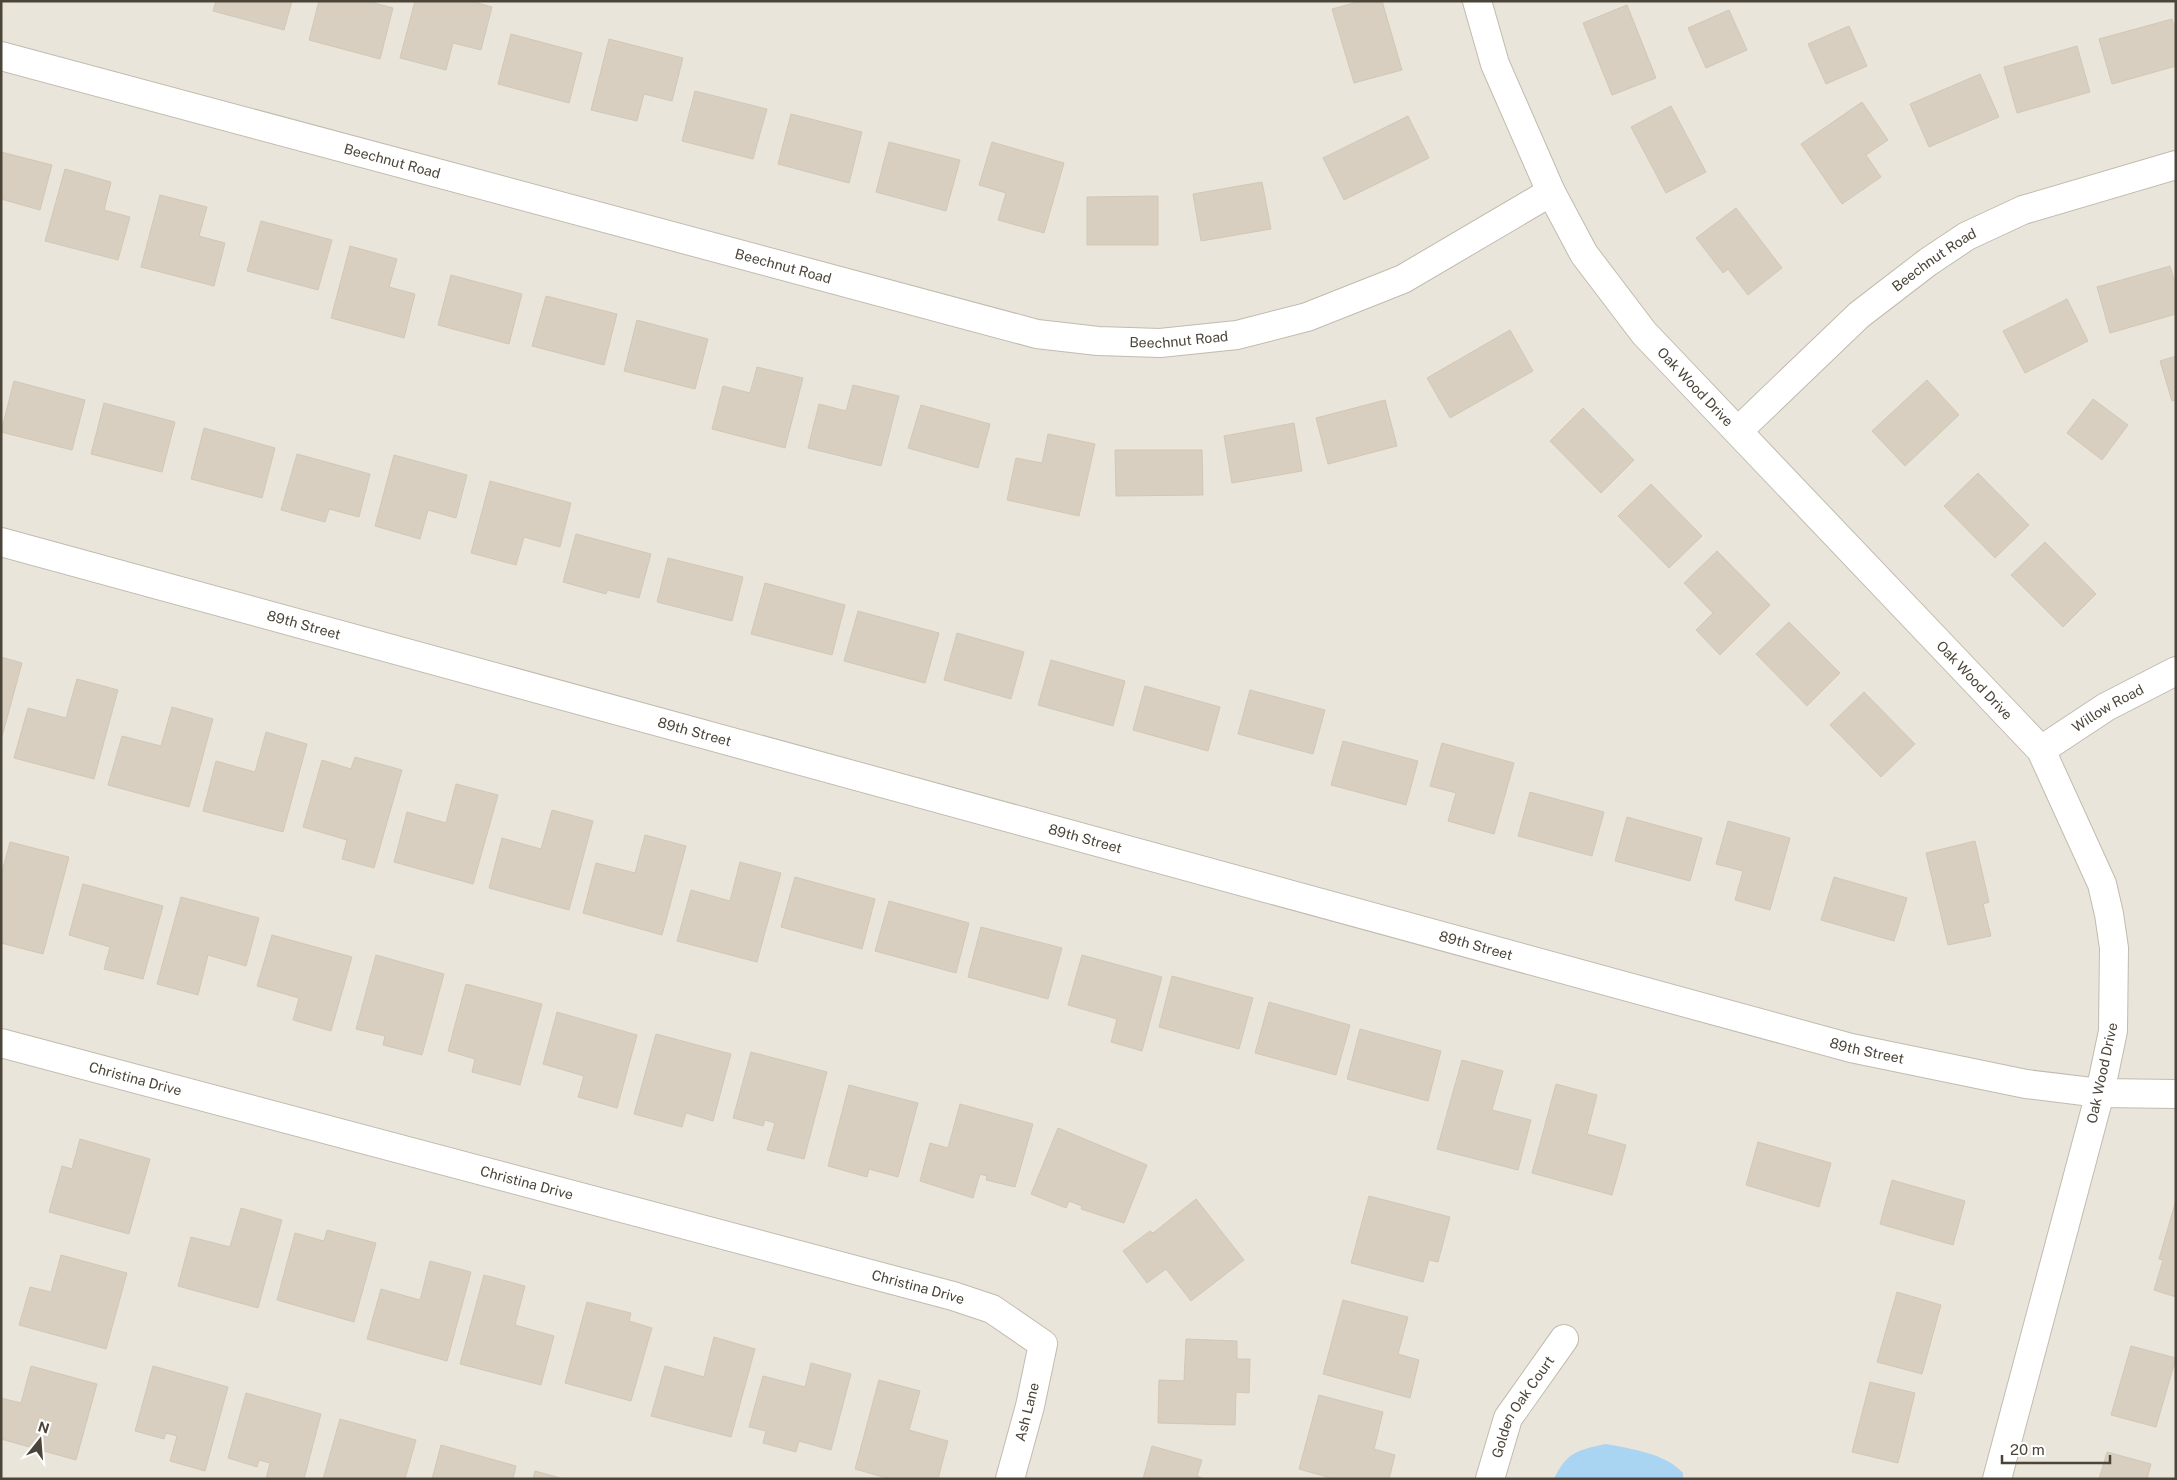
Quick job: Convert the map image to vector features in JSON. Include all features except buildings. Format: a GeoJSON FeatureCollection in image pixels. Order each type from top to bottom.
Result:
{"type":"FeatureCollection","features":[{"type":"Feature","properties":{"kind":"street","name":"Oak Wood Drive"},"geometry":{"type":"LineString","coordinates":[[1477,1],[1495,64],[1551,192],[1584,254],[1644,333],[2041,750],[2102,884],[2114,948],[2113,1031],[2100,1093],[1997,1479]]}},
{"type":"Feature","properties":{"kind":"street","name":"Beechnut Road"},"geometry":{"type":"LineString","coordinates":[[1,56],[1037,334],[1098,341],[1160,343],[1238,335],[1307,318],[1403,279],[1551,192]]}},
{"type":"Feature","properties":{"kind":"street","name":"Beechnut Road"},"geometry":{"type":"LineString","coordinates":[[1738,431],[1859,315],[1928,262],[1967,236],[2023,210],[2176,165]]}},
{"type":"Feature","properties":{"kind":"street","name":"89th Street"},"geometry":{"type":"LineString","coordinates":[[1,542],[1851,1048],[1900,1060],[2026,1084],[2100,1093],[2176,1094]]}},
{"type":"Feature","properties":{"kind":"street","name":"Willow Road"},"geometry":{"type":"LineString","coordinates":[[2041,750],[2106,707],[2176,671]]}},
{"type":"Feature","properties":{"kind":"street","name":"Christina Drive"},"geometry":{"type":"LineString","coordinates":[[1,1043],[952,1296],[992,1309],[1042,1344]]}},
{"type":"Feature","properties":{"kind":"street","name":"Golden Oak Court"},"geometry":{"type":"LineString","coordinates":[[1490,1479],[1508,1418],[1564,1340]]}},
{"type":"Feature","properties":{"kind":"street","name":"Ash Lane"},"geometry":{"type":"LineString","coordinates":[[1010,1479],[1030,1406],[1042,1344]]}},
{"type":"Feature","properties":{"kind":"shaded area"},"geometry":{"type":"Polygon","coordinates":[[[1,1],[2176,1],[2176,1479],[1,1479],[1,1]]]}},
{"type":"Feature","properties":{"kind":"water"},"geometry":{"type":"Polygon","coordinates":[[[1606,1444],[1657,1456],[1676,1466],[1683,1473],[1683,1479],[1554,1479],[1569,1457],[1581,1450],[1606,1444]]]}}]}
